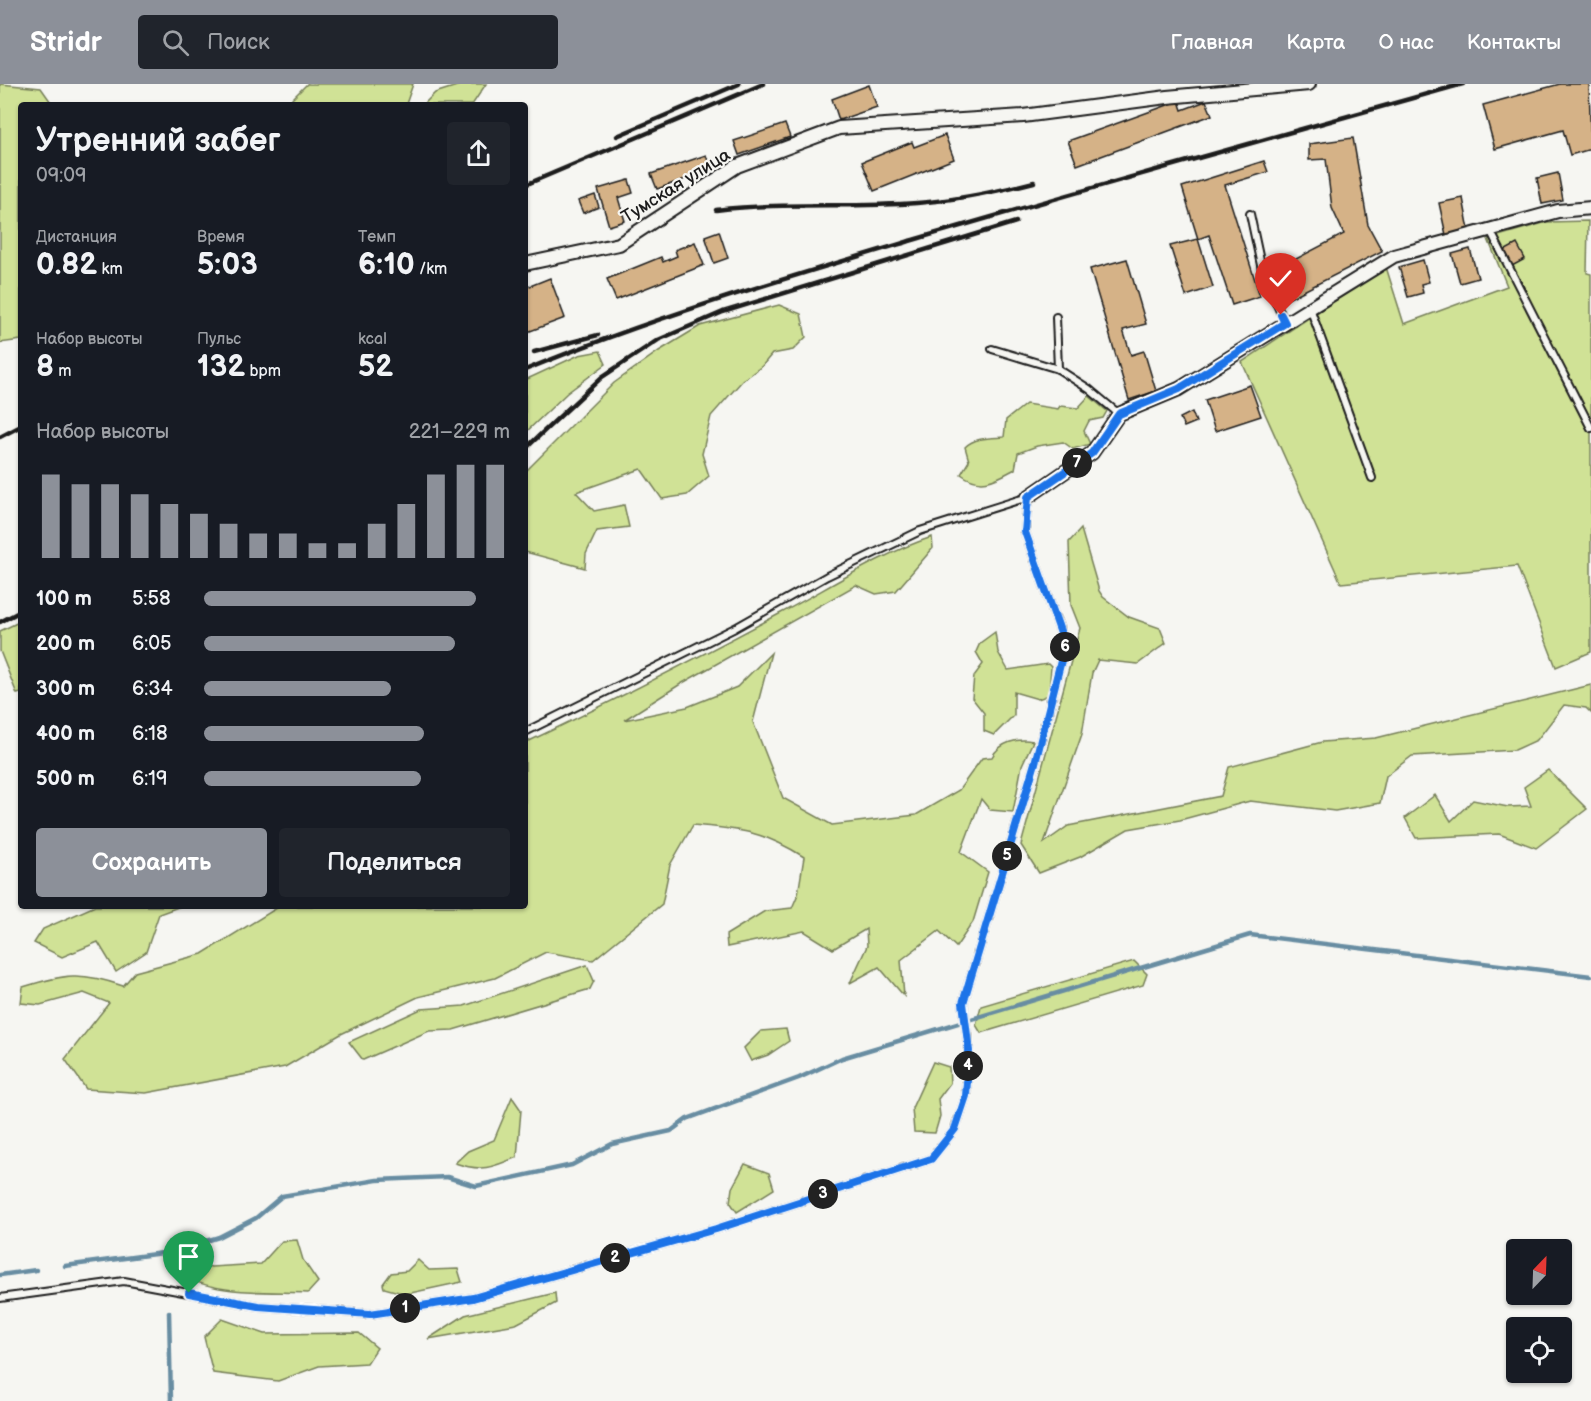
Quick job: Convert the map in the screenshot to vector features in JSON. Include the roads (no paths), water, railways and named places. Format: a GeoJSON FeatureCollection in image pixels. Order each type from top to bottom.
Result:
{"type":"FeatureCollection","features":[{"type":"Feature","properties":{"kind":"street","name":"Тумская улица"},"geometry":{"type":"LineString","coordinates":[[528,263],[619,244],[737,166],[838,128],[1023,116],[1167,97],[1310,84]]}},
{"type":"Feature","properties":{"kind":"street"},"geometry":{"type":"LineString","coordinates":[[1028,497],[1092,453],[1119,414],[1179,389],[1394,256],[1558,211],[1591,208]]}},
{"type":"Feature","properties":{"kind":"lane"},"geometry":{"type":"LineString","coordinates":[[1250,214],[1262,270],[1285,323]]}},
{"type":"Feature","properties":{"kind":"lane"},"geometry":{"type":"LineString","coordinates":[[1490,230],[1591,428]]}},
{"type":"Feature","properties":{"kind":"lane"},"geometry":{"type":"LineString","coordinates":[[1310,308],[1372,478]]}},
{"type":"Feature","properties":{"kind":"lane"},"geometry":{"type":"LineString","coordinates":[[1056,317],[1058,369]]}},
{"type":"Feature","properties":{"kind":"lane"},"geometry":{"type":"LineString","coordinates":[[992,348],[1058,369],[1089,389],[1119,414]]}},
{"type":"Feature","properties":{"kind":"lane"},"geometry":{"type":"LineString","coordinates":[[0,1298],[124,1281],[258,1306],[370,1314],[473,1298],[716,1229],[931,1159],[955,1129],[966,1096],[969,1051],[963,1003],[1035,763],[1065,645],[1025,532],[1028,497],[920,531],[827,576],[725,633],[528,731]]}},
{"type":"Feature","properties":{"kind":"waterway"},"geometry":{"type":"LineString","coordinates":[[65,1266],[170,1252],[219,1237],[256,1218],[282,1196],[377,1180],[447,1177],[476,1186],[572,1165],[612,1144],[671,1131],[687,1119],[799,1078],[842,1058],[1250,935],[1591,976]]}},
{"type":"Feature","properties":{"kind":"waterway"},"geometry":{"type":"LineString","coordinates":[[0,1275],[36,1270]]}},
{"type":"Feature","properties":{"kind":"waterway"},"geometry":{"type":"LineString","coordinates":[[169,1312],[171,1401]]}},
{"type":"Feature","properties":{"kind":"railway"},"geometry":{"type":"LineString","coordinates":[[617,136],[739,84]]}},
{"type":"Feature","properties":{"kind":"railway"},"geometry":{"type":"LineString","coordinates":[[528,184],[763,84]]}},
{"type":"Feature","properties":{"kind":"railway"},"geometry":{"type":"LineString","coordinates":[[528,369],[620,333],[815,269],[1050,200],[1463,84]]}},
{"type":"Feature","properties":{"kind":"railway"},"geometry":{"type":"LineString","coordinates":[[716,210],[766,206],[917,203],[976,195],[1034,182]]}},
{"type":"Feature","properties":{"kind":"railway"},"geometry":{"type":"LineString","coordinates":[[528,446],[602,377],[658,340],[723,312],[1016,222]]}},
{"type":"Feature","properties":{"kind":"railway"},"geometry":{"type":"LineString","coordinates":[[534,352],[598,335]]}},
{"type":"Feature","properties":{"kind":"railway"},"geometry":{"type":"LineString","coordinates":[[0,437],[18,428]]}},
{"type":"Feature","properties":{"kind":"railway"},"geometry":{"type":"LineString","coordinates":[[0,622],[18,613]]}}]}
